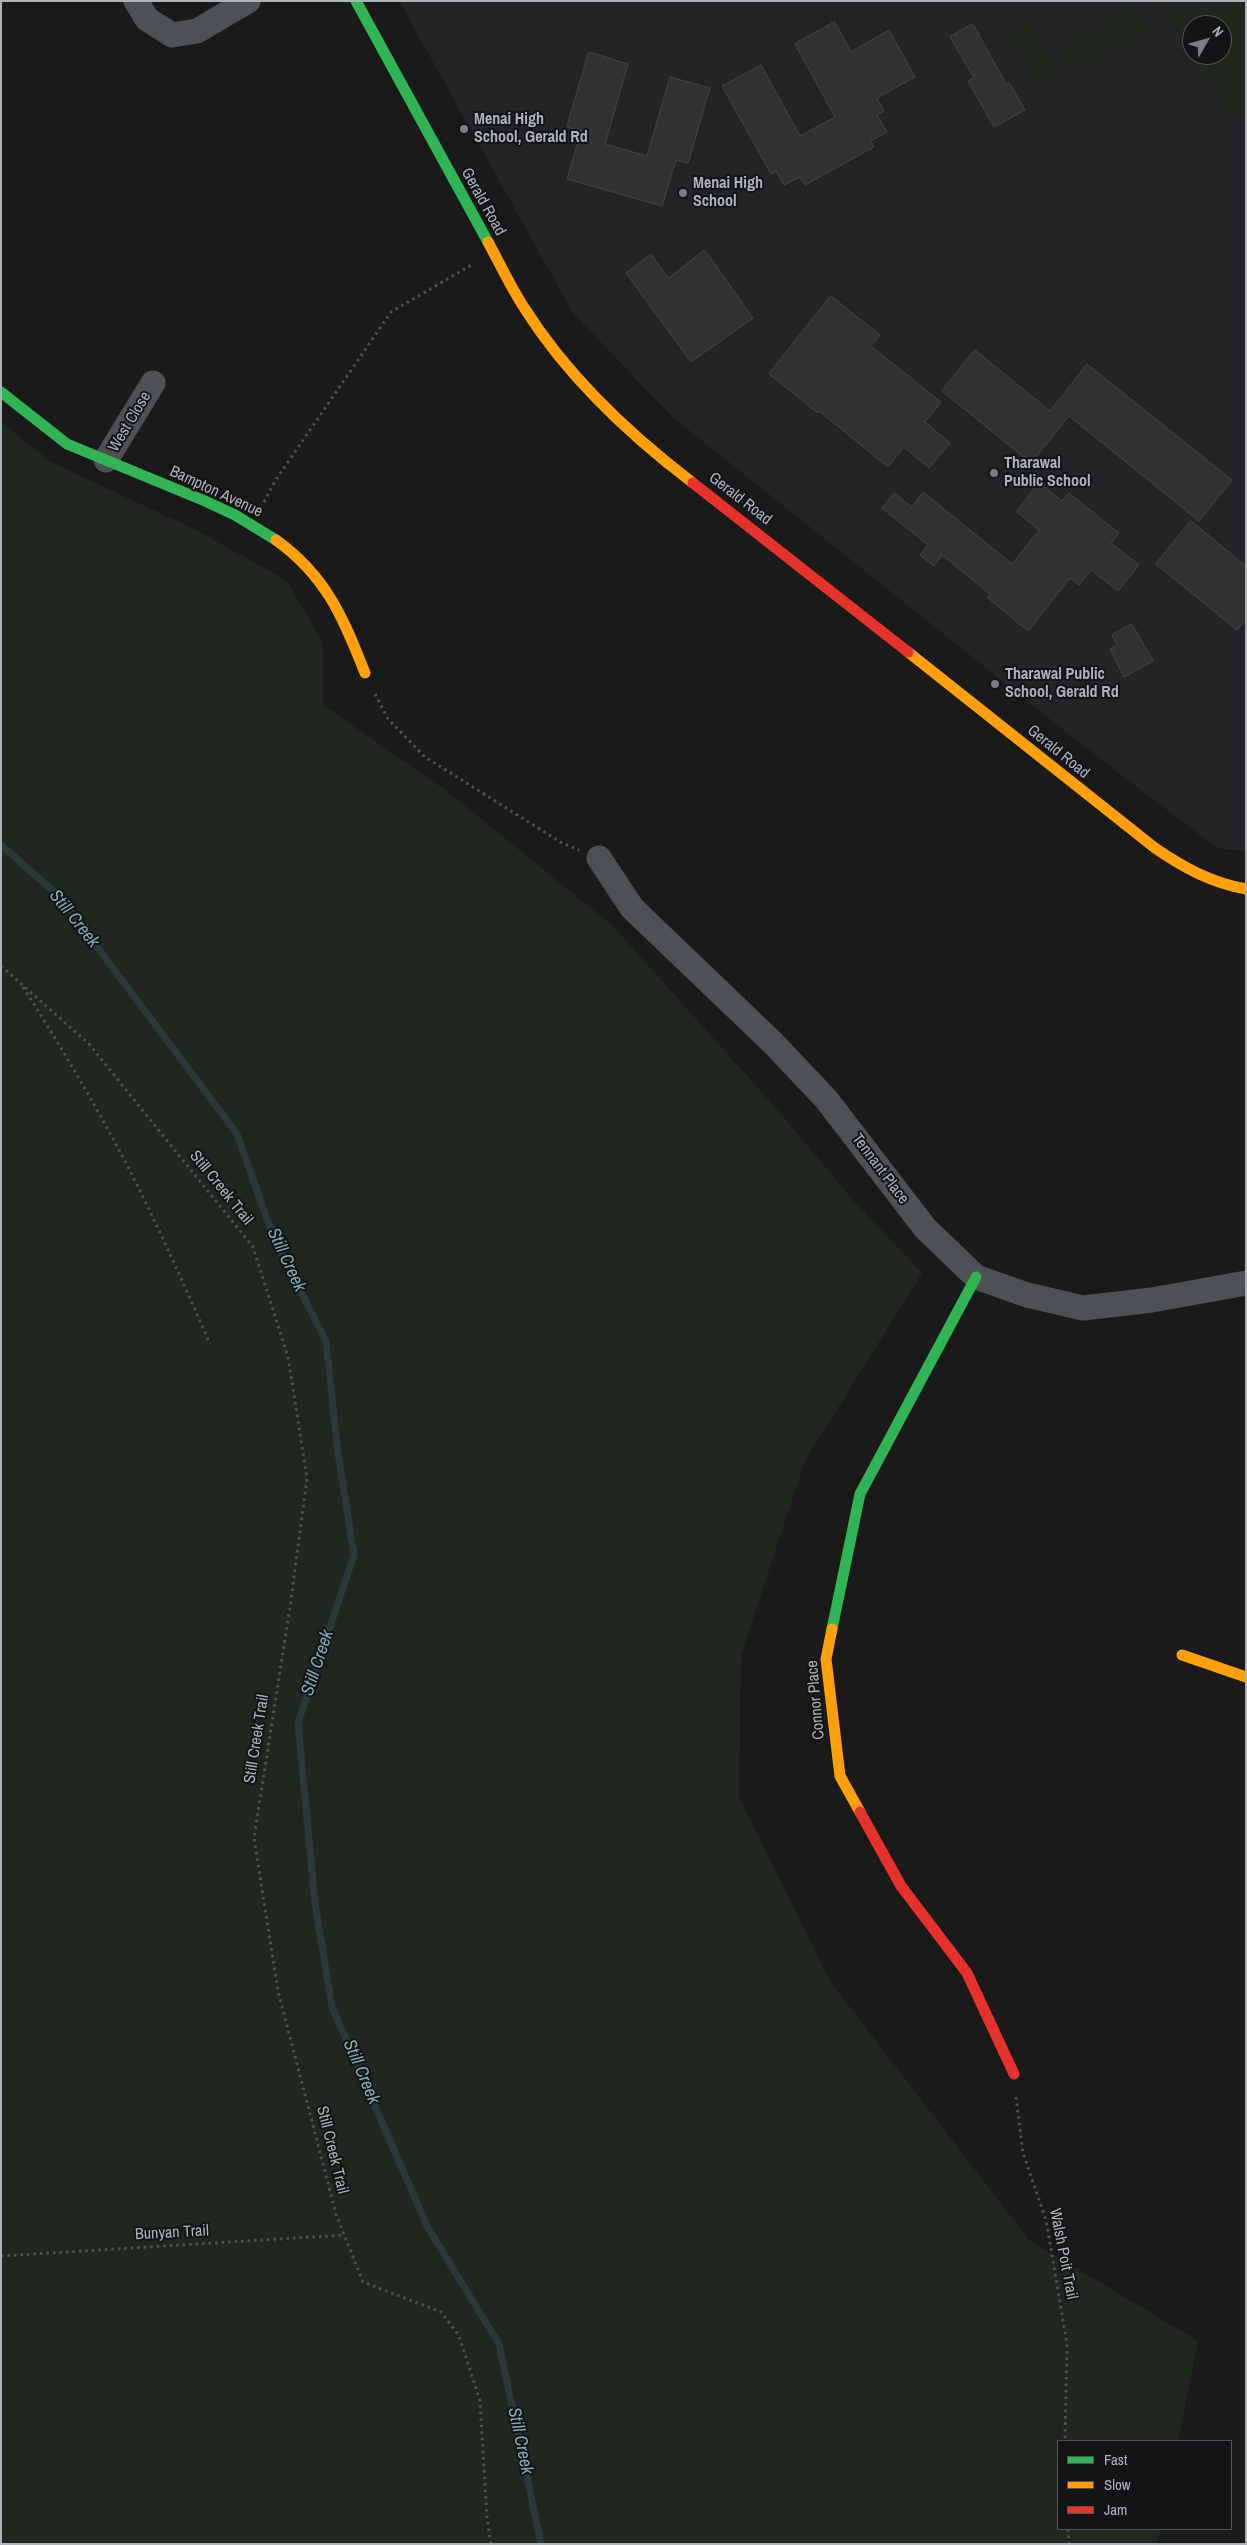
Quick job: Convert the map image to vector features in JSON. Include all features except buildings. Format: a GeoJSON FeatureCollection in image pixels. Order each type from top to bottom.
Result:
{"type":"FeatureCollection","features":[{"type":"Feature","properties":{"kind":"street"},"geometry":{"type":"LineString","coordinates":[[136,1],[147,19],[172,35],[197,31],[248,1]]}},
{"type":"Feature","properties":{"kind":"street","name":"Gerald Road"},"geometry":{"type":"LineString","coordinates":[[356,1],[492,253],[525,309],[566,364],[612,413],[662,460],[801,567],[1129,829],[1168,857],[1205,877],[1246,889]]}},
{"type":"Feature","properties":{"kind":"street","name":"West Close"},"geometry":{"type":"LineString","coordinates":[[106,460],[154,383]]}},
{"type":"Feature","properties":{"kind":"street","name":"Bampton Avenue"},"geometry":{"type":"LineString","coordinates":[[1,392],[43,427],[68,444],[227,512],[277,539],[296,555],[332,596],[349,631],[365,673]]}},
{"type":"Feature","properties":{"kind":"street","name":"Tennant Place"},"geometry":{"type":"LineString","coordinates":[[599,858],[632,908],[774,1043],[826,1099],[925,1228],[976,1277],[1027,1295],[1083,1308],[1152,1300],[1246,1283]]}},
{"type":"Feature","properties":{"kind":"street","name":"Connor Place"},"geometry":{"type":"LineString","coordinates":[[976,1277],[860,1494],[826,1659],[840,1776],[901,1886],[967,1973],[1014,2074]]}},
{"type":"Feature","properties":{"kind":"street"},"geometry":{"type":"LineString","coordinates":[[1182,1655],[1246,1677]]}},
{"type":"Feature","properties":{"kind":"path"},"geometry":{"type":"LineString","coordinates":[[252,525],[275,481],[391,312],[492,253]]}},
{"type":"Feature","properties":{"kind":"path"},"geometry":{"type":"LineString","coordinates":[[365,673],[388,719],[425,757],[562,843],[599,858]]}},
{"type":"Feature","properties":{"kind":"path","name":"Still Creek Trail"},"geometry":{"type":"LineString","coordinates":[[1,966],[89,1044],[252,1247],[288,1357],[307,1478],[290,1607],[254,1838],[278,1991],[336,2214],[363,2282],[441,2312],[459,2336],[480,2401],[487,2518],[491,2544]]}},
{"type":"Feature","properties":{"kind":"path"},"geometry":{"type":"LineString","coordinates":[[20,983],[72,1065],[126,1164],[164,1239],[210,1344]]}},
{"type":"Feature","properties":{"kind":"path","name":"Walsh Poit Trail"},"geometry":{"type":"LineString","coordinates":[[1014,2074],[1023,2153],[1046,2220],[1067,2344],[1065,2440]]}},
{"type":"Feature","properties":{"kind":"path","name":"Bunyan Trail"},"geometry":{"type":"LineString","coordinates":[[1,2256],[344,2235]]}},
{"type":"Feature","properties":{"kind":"path"},"geometry":{"type":"LineString","coordinates":[[1068,2530],[1069,2544]]}},
{"type":"Feature","properties":{"kind":"shaded area"},"geometry":{"type":"Polygon","coordinates":[[[399,1],[1162,1],[1182,38],[1182,65],[1197,65],[1222,111],[1246,119],[1246,851],[1217,848],[1086,748],[671,416],[573,313],[399,1]]]}},
{"type":"Feature","properties":{"kind":"shaded area"},"geometry":{"type":"Polygon","coordinates":[[[1162,1],[1246,1],[1246,119],[1222,111],[1197,65],[1232,65],[1232,15],[1182,15],[1182,38],[1162,1]]]}},
{"type":"Feature","properties":{"kind":"shaded area"},"geometry":{"type":"Polygon","coordinates":[[[1134,5],[1150,34],[1071,77],[1055,48],[1134,5]]]}},
{"type":"Feature","properties":{"kind":"shaded area"},"geometry":{"type":"Polygon","coordinates":[[[1028,19],[1063,81],[1039,95],[1004,33],[1028,19]]]}},
{"type":"Feature","properties":{"kind":"shaded area"},"geometry":{"type":"Polygon","coordinates":[[[1,422],[51,462],[200,532],[287,581],[323,643],[323,705],[447,791],[613,926],[774,1106],[854,1201],[922,1273],[805,1461],[741,1655],[739,1796],[829,1980],[1029,2240],[1198,2341],[1178,2440],[1057,2440],[1057,2530],[1161,2530],[1156,2544],[1,2544],[1,422]]]}},
{"type":"Feature","properties":{"kind":"waterway","name":"Still Creek"},"geometry":{"type":"LineString","coordinates":[[1,845],[59,896],[237,1134],[273,1236],[326,1341],[338,1453],[354,1555],[298,1723],[315,1903],[332,2007],[427,2226],[499,2344],[541,2544]]}},
{"type":"Feature","properties":{"kind":"traffic: fast"},"geometry":{"type":"LineString","coordinates":[[356,1],[488,242]]}},
{"type":"Feature","properties":{"kind":"traffic: fast"},"geometry":{"type":"LineString","coordinates":[[1,392],[67,444],[205,501],[235,515],[276,540]]}},
{"type":"Feature","properties":{"kind":"traffic: fast"},"geometry":{"type":"LineString","coordinates":[[832,1629],[860,1494],[976,1277]]}},
{"type":"Feature","properties":{"kind":"traffic: slow"},"geometry":{"type":"LineString","coordinates":[[488,242],[520,301],[542,334],[580,381],[623,425],[693,483]]}},
{"type":"Feature","properties":{"kind":"traffic: slow"},"geometry":{"type":"LineString","coordinates":[[276,540],[308,568],[331,599],[349,634],[365,673]]}},
{"type":"Feature","properties":{"kind":"traffic: slow"},"geometry":{"type":"LineString","coordinates":[[908,652],[1155,848],[1210,879],[1246,889]]}},
{"type":"Feature","properties":{"kind":"traffic: slow"},"geometry":{"type":"LineString","coordinates":[[832,1629],[826,1659],[840,1776],[860,1812]]}},
{"type":"Feature","properties":{"kind":"traffic: slow"},"geometry":{"type":"LineString","coordinates":[[1182,1655],[1246,1677]]}},
{"type":"Feature","properties":{"kind":"traffic: jam"},"geometry":{"type":"LineString","coordinates":[[693,483],[908,652]]}},
{"type":"Feature","properties":{"kind":"traffic: jam"},"geometry":{"type":"LineString","coordinates":[[860,1812],[901,1886],[967,1973],[1014,2074]]}},
{"type":"Feature","properties":{"kind":"place","name":"Menai High School, Gerald Rd"},"geometry":{"type":"Point","coordinates":[464,129]}},
{"type":"Feature","properties":{"kind":"place","name":"Menai High School"},"geometry":{"type":"Point","coordinates":[683,193]}},
{"type":"Feature","properties":{"kind":"place","name":"Tharawal Public School"},"geometry":{"type":"Point","coordinates":[994,473]}},
{"type":"Feature","properties":{"kind":"place","name":"Tharawal Public School, Gerald Rd"},"geometry":{"type":"Point","coordinates":[995,684]}}]}
